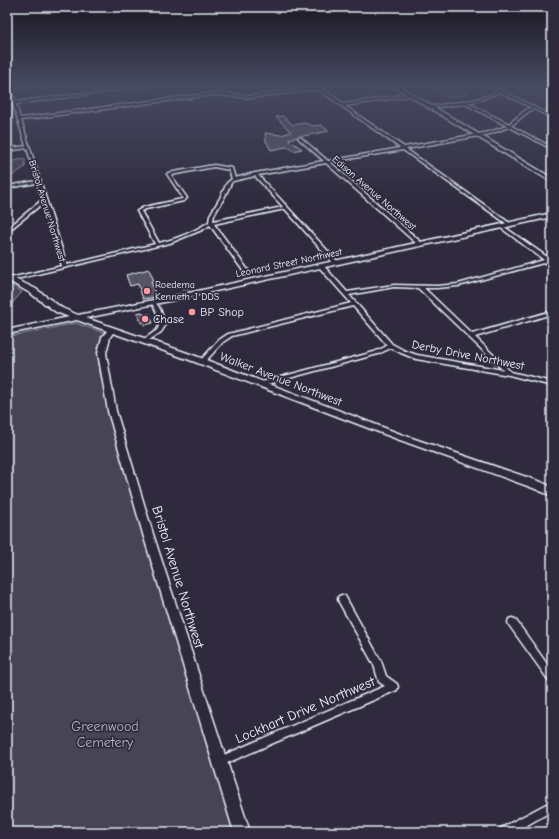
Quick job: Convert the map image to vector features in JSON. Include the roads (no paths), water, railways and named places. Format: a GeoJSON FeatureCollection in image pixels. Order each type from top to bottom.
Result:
{"type":"FeatureCollection","features":[{"type":"Feature","properties":{"kind":"main road"},"geometry":{"type":"LineString","coordinates":[[459,125],[552,180]]}},
{"type":"Feature","properties":{"kind":"main road","name":"Leonard Street Northwest"},"geometry":{"type":"LineString","coordinates":[[7,332],[154,303],[502,226],[551,217]]}},
{"type":"Feature","properties":{"kind":"main road","name":"Walker Avenue Northwest"},"geometry":{"type":"LineString","coordinates":[[10,278],[59,310],[78,318],[145,341],[400,437],[537,485],[552,492]]}},
{"type":"Feature","properties":{"kind":"main road","name":"Bristol Avenue Northwest"},"geometry":{"type":"LineString","coordinates":[[112,329],[106,337],[102,353],[112,411],[133,484],[242,832]]}},
{"type":"Feature","properties":{"kind":"street","name":"Bristol Avenue Northwest"},"geometry":{"type":"LineString","coordinates":[[21,125],[65,267]]}},
{"type":"Feature","properties":{"kind":"street"},"geometry":{"type":"LineString","coordinates":[[372,125],[510,225]]}},
{"type":"Feature","properties":{"kind":"street"},"geometry":{"type":"LineString","coordinates":[[246,271],[211,223],[212,215],[229,184],[234,179],[255,174],[477,136],[499,131],[509,126],[552,148]]}},
{"type":"Feature","properties":{"kind":"street","name":"Edison Avenue Northwest"},"geometry":{"type":"LineString","coordinates":[[300,138],[420,244]]}},
{"type":"Feature","properties":{"kind":"street"},"geometry":{"type":"LineString","coordinates":[[7,150],[28,147]]}},
{"type":"Feature","properties":{"kind":"street"},"geometry":{"type":"LineString","coordinates":[[157,244],[139,211],[145,208],[183,200],[184,198],[169,174],[203,167],[219,166],[231,169],[234,179]]}},
{"type":"Feature","properties":{"kind":"street"},"geometry":{"type":"LineString","coordinates":[[255,174],[336,263]]}},
{"type":"Feature","properties":{"kind":"street"},"geometry":{"type":"LineString","coordinates":[[7,187],[38,182]]}},
{"type":"Feature","properties":{"kind":"street"},"geometry":{"type":"LineString","coordinates":[[7,231],[44,201]]}},
{"type":"Feature","properties":{"kind":"street"},"geometry":{"type":"LineString","coordinates":[[10,278],[65,267],[157,244],[201,229],[211,223],[286,208]]}},
{"type":"Feature","properties":{"kind":"street"},"geometry":{"type":"LineString","coordinates":[[502,226],[550,261]]}},
{"type":"Feature","properties":{"kind":"street"},"geometry":{"type":"LineString","coordinates":[[345,294],[394,286],[420,287],[458,285],[550,261]]}},
{"type":"Feature","properties":{"kind":"street","name":"Derby Drive Northwest"},"geometry":{"type":"LineString","coordinates":[[321,266],[390,345],[403,352],[416,357],[509,373],[552,384]]}},
{"type":"Feature","properties":{"kind":"street"},"geometry":{"type":"LineString","coordinates":[[420,287],[509,373]]}},
{"type":"Feature","properties":{"kind":"street"},"geometry":{"type":"LineString","coordinates":[[145,341],[159,331],[162,326],[160,315],[154,303]]}},
{"type":"Feature","properties":{"kind":"street"},"geometry":{"type":"LineString","coordinates":[[202,362],[221,341],[230,335],[353,304]]}},
{"type":"Feature","properties":{"kind":"street"},"geometry":{"type":"LineString","coordinates":[[472,336],[552,312]]}},
{"type":"Feature","properties":{"kind":"street"},"geometry":{"type":"LineString","coordinates":[[260,384],[376,353],[388,348],[390,345]]}},
{"type":"Feature","properties":{"kind":"street"},"geometry":{"type":"LineString","coordinates":[[544,381],[552,378]]}},
{"type":"Feature","properties":{"kind":"street","name":"Lockhart Drive Northwest"},"geometry":{"type":"LineString","coordinates":[[220,761],[394,687],[382,679],[378,664],[342,599]]}},
{"type":"Feature","properties":{"kind":"street"},"geometry":{"type":"LineString","coordinates":[[512,622],[552,678]]}},
{"type":"Feature","properties":{"kind":"street"},"geometry":{"type":"LineString","coordinates":[[505,832],[552,806]]}},
{"type":"Feature","properties":{"kind":"place","name":"Roedema Kenneth J DDS"},"geometry":{"type":"Point","coordinates":[147,291]}},
{"type":"Feature","properties":{"kind":"place","name":"BP Shop"},"geometry":{"type":"Point","coordinates":[192,312]}},
{"type":"Feature","properties":{"kind":"place","name":"Chase"},"geometry":{"type":"Point","coordinates":[145,319]}},
{"type":"Feature","properties":{"kind":"park label","name":"Greenwood Cemetery"},"geometry":{"type":"Point","coordinates":[105,734]}}]}
